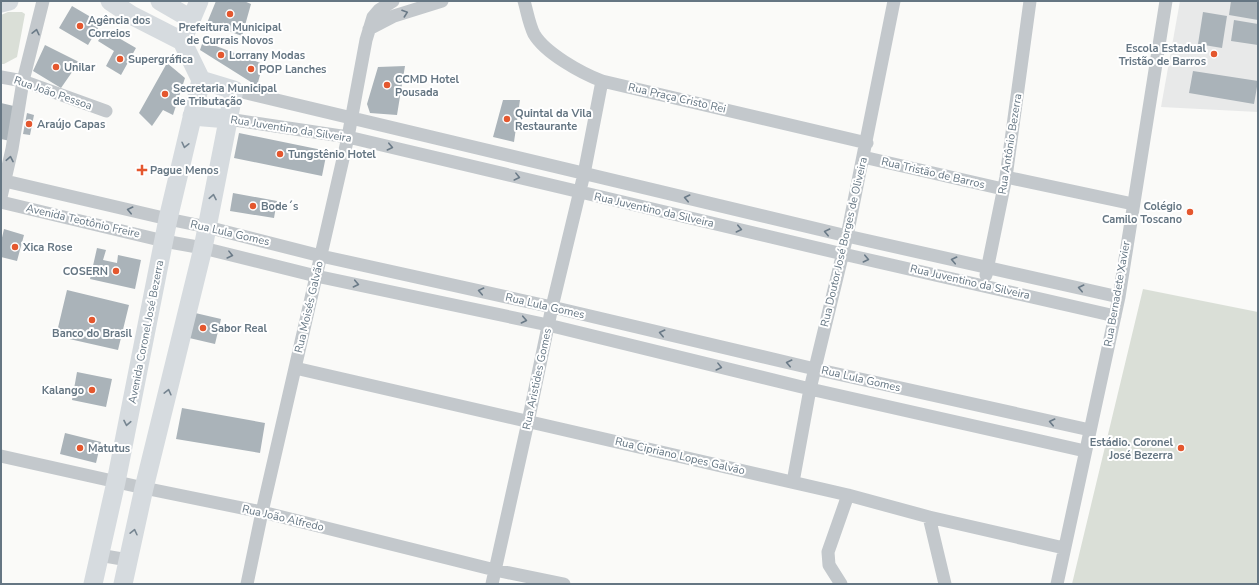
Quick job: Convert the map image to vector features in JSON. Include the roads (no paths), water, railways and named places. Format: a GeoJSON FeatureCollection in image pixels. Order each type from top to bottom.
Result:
{"type":"FeatureCollection","features":[{"type":"Feature","properties":{"kind":"street"},"geometry":{"type":"LineString","coordinates":[[1,4],[9,1]]}},
{"type":"Feature","properties":{"kind":"street"},"geometry":{"type":"LineString","coordinates":[[1,197],[3,180],[23,81],[43,1]]}},
{"type":"Feature","properties":{"kind":"street"},"geometry":{"type":"LineString","coordinates":[[110,1],[133,8],[182,41],[201,80]]}},
{"type":"Feature","properties":{"kind":"street"},"geometry":{"type":"LineString","coordinates":[[160,1],[191,19]]}},
{"type":"Feature","properties":{"kind":"street"},"geometry":{"type":"LineString","coordinates":[[182,41],[199,1]]}},
{"type":"Feature","properties":{"kind":"street","name":"Rua Moisés Galvão"},"geometry":{"type":"LineString","coordinates":[[247,584],[262,512],[348,137],[369,29],[373,17],[379,10],[392,1]]}},
{"type":"Feature","properties":{"kind":"street"},"geometry":{"type":"LineString","coordinates":[[369,29],[394,16],[442,1]]}},
{"type":"Feature","properties":{"kind":"street","name":"Rua Praça Cristo Rei"},"geometry":{"type":"LineString","coordinates":[[524,1],[533,32],[541,44],[551,52],[592,77],[602,81],[867,143]]}},
{"type":"Feature","properties":{"kind":"street","name":"Rua Doutor José Borges de Oliveira"},"geometry":{"type":"LineString","coordinates":[[793,482],[810,389],[848,236],[894,1]]}},
{"type":"Feature","properties":{"kind":"street","name":"Rua Antônio Bezerra"},"geometry":{"type":"LineString","coordinates":[[984,285],[1005,183],[1030,1]]}},
{"type":"Feature","properties":{"kind":"street","name":"Rua Bernadete Xavier"},"geometry":{"type":"LineString","coordinates":[[1057,584],[1119,296],[1166,1]]}},
{"type":"Feature","properties":{"kind":"street","name":"Rua João Pessoa"},"geometry":{"type":"LineString","coordinates":[[1,77],[23,81],[106,111]]}},
{"type":"Feature","properties":{"kind":"street","name":"Rua Juventino da Silveira"},"geometry":{"type":"LineString","coordinates":[[201,80],[234,90],[715,205],[1119,296]]}},
{"type":"Feature","properties":{"kind":"street","name":"Avenida Coronel José Bezerra"},"geometry":{"type":"LineString","coordinates":[[93,584],[116,482],[168,219],[201,80]]}},
{"type":"Feature","properties":{"kind":"street","name":"Rua Aristides Gomes"},"geometry":{"type":"LineString","coordinates":[[492,584],[552,307],[584,174],[602,81]]}},
{"type":"Feature","properties":{"kind":"street"},"geometry":{"type":"LineString","coordinates":[[123,584],[144,488],[203,248],[234,90]]}},
{"type":"Feature","properties":{"kind":"street","name":"Rua Juventino da Silveira"},"geometry":{"type":"LineString","coordinates":[[192,116],[228,119],[348,137],[843,254],[984,285],[1114,316]]}},
{"type":"Feature","properties":{"kind":"street"},"geometry":{"type":"LineString","coordinates":[[473,166],[478,148]]}},
{"type":"Feature","properties":{"kind":"street","name":"Rua Tristão de Barros"},"geometry":{"type":"LineString","coordinates":[[863,157],[1005,183],[1133,204]]}},
{"type":"Feature","properties":{"kind":"street","name":"Rua Lula Gomes"},"geometry":{"type":"LineString","coordinates":[[3,180],[207,227],[321,256],[552,307],[815,369],[1090,430]]}},
{"type":"Feature","properties":{"kind":"street","name":"Avenida Teotônio Freire"},"geometry":{"type":"LineString","coordinates":[[1,202],[164,241]]}},
{"type":"Feature","properties":{"kind":"street"},"geometry":{"type":"LineString","coordinates":[[711,223],[715,205]]}},
{"type":"Feature","properties":{"kind":"street","name":"Rua Lula Gomes"},"geometry":{"type":"LineString","coordinates":[[164,241],[203,248],[316,276],[548,325],[810,389],[1085,451]]}},
{"type":"Feature","properties":{"kind":"street"},"geometry":{"type":"LineString","coordinates":[[690,360],[694,340]]}},
{"type":"Feature","properties":{"kind":"street","name":"Rua Cipriano Lopes Galvão"},"geometry":{"type":"LineString","coordinates":[[295,368],[793,482],[929,517],[1064,548]]}},
{"type":"Feature","properties":{"kind":"street"},"geometry":{"type":"LineString","coordinates":[[923,414],[927,394]]}},
{"type":"Feature","properties":{"kind":"street","name":"Rua João Alfredo"},"geometry":{"type":"LineString","coordinates":[[1,456],[116,482],[262,512],[495,570],[522,580],[564,584]]}},
{"type":"Feature","properties":{"kind":"street"},"geometry":{"type":"LineString","coordinates":[[841,584],[829,565],[828,552],[848,495]]}},
{"type":"Feature","properties":{"kind":"street"},"geometry":{"type":"LineString","coordinates":[[929,517],[945,584]]}},
{"type":"Feature","properties":{"kind":"street"},"geometry":{"type":"LineString","coordinates":[[99,555],[128,560]]}},
{"type":"Feature","properties":{"kind":"place","name":"Prefeitura Municipal de Currais Novos"},"geometry":{"type":"Point","coordinates":[230,14]}},
{"type":"Feature","properties":{"kind":"place","name":"Agência dos Correios"},"geometry":{"type":"Point","coordinates":[80,26]}},
{"type":"Feature","properties":{"kind":"place","name":"Escola Estadual Tristão de Barros"},"geometry":{"type":"Point","coordinates":[1214,54]}},
{"type":"Feature","properties":{"kind":"place","name":"Lorrany Modas"},"geometry":{"type":"Point","coordinates":[221,55]}},
{"type":"Feature","properties":{"kind":"place","name":"Supergráfica"},"geometry":{"type":"Point","coordinates":[120,59]}},
{"type":"Feature","properties":{"kind":"place","name":"Unilar"},"geometry":{"type":"Point","coordinates":[56,67]}},
{"type":"Feature","properties":{"kind":"place","name":"POP Lanches"},"geometry":{"type":"Point","coordinates":[251,69]}},
{"type":"Feature","properties":{"kind":"place","name":"CCMD Hotel Pousada"},"geometry":{"type":"Point","coordinates":[387,85]}},
{"type":"Feature","properties":{"kind":"place","name":"Secretaria Municipal de Tributação"},"geometry":{"type":"Point","coordinates":[165,94]}},
{"type":"Feature","properties":{"kind":"place","name":"Quintal da Vila Restaurante"},"geometry":{"type":"Point","coordinates":[507,119]}},
{"type":"Feature","properties":{"kind":"place","name":"Araújo Capas"},"geometry":{"type":"Point","coordinates":[29,124]}},
{"type":"Feature","properties":{"kind":"place","name":"Tungstênio Hotel"},"geometry":{"type":"Point","coordinates":[280,154]}},
{"type":"Feature","properties":{"kind":"place","name":"Pague Menos"},"geometry":{"type":"Point","coordinates":[142,170]}},
{"type":"Feature","properties":{"kind":"place","name":"Bode´s"},"geometry":{"type":"Point","coordinates":[253,206]}},
{"type":"Feature","properties":{"kind":"place","name":"Colégio Camilo Toscano"},"geometry":{"type":"Point","coordinates":[1190,212]}},
{"type":"Feature","properties":{"kind":"place","name":"Xica Rose"},"geometry":{"type":"Point","coordinates":[15,247]}},
{"type":"Feature","properties":{"kind":"place","name":"COSERN"},"geometry":{"type":"Point","coordinates":[116,271]}},
{"type":"Feature","properties":{"kind":"place","name":"Banco do Brasil"},"geometry":{"type":"Point","coordinates":[92,320]}},
{"type":"Feature","properties":{"kind":"place","name":"Sabor Real"},"geometry":{"type":"Point","coordinates":[203,328]}},
{"type":"Feature","properties":{"kind":"place","name":"Kalango"},"geometry":{"type":"Point","coordinates":[92,390]}},
{"type":"Feature","properties":{"kind":"place","name":"Matutus"},"geometry":{"type":"Point","coordinates":[80,448]}},
{"type":"Feature","properties":{"kind":"place","name":"Estádio. Coronel José Bezerra"},"geometry":{"type":"Point","coordinates":[1181,448]}}]}
